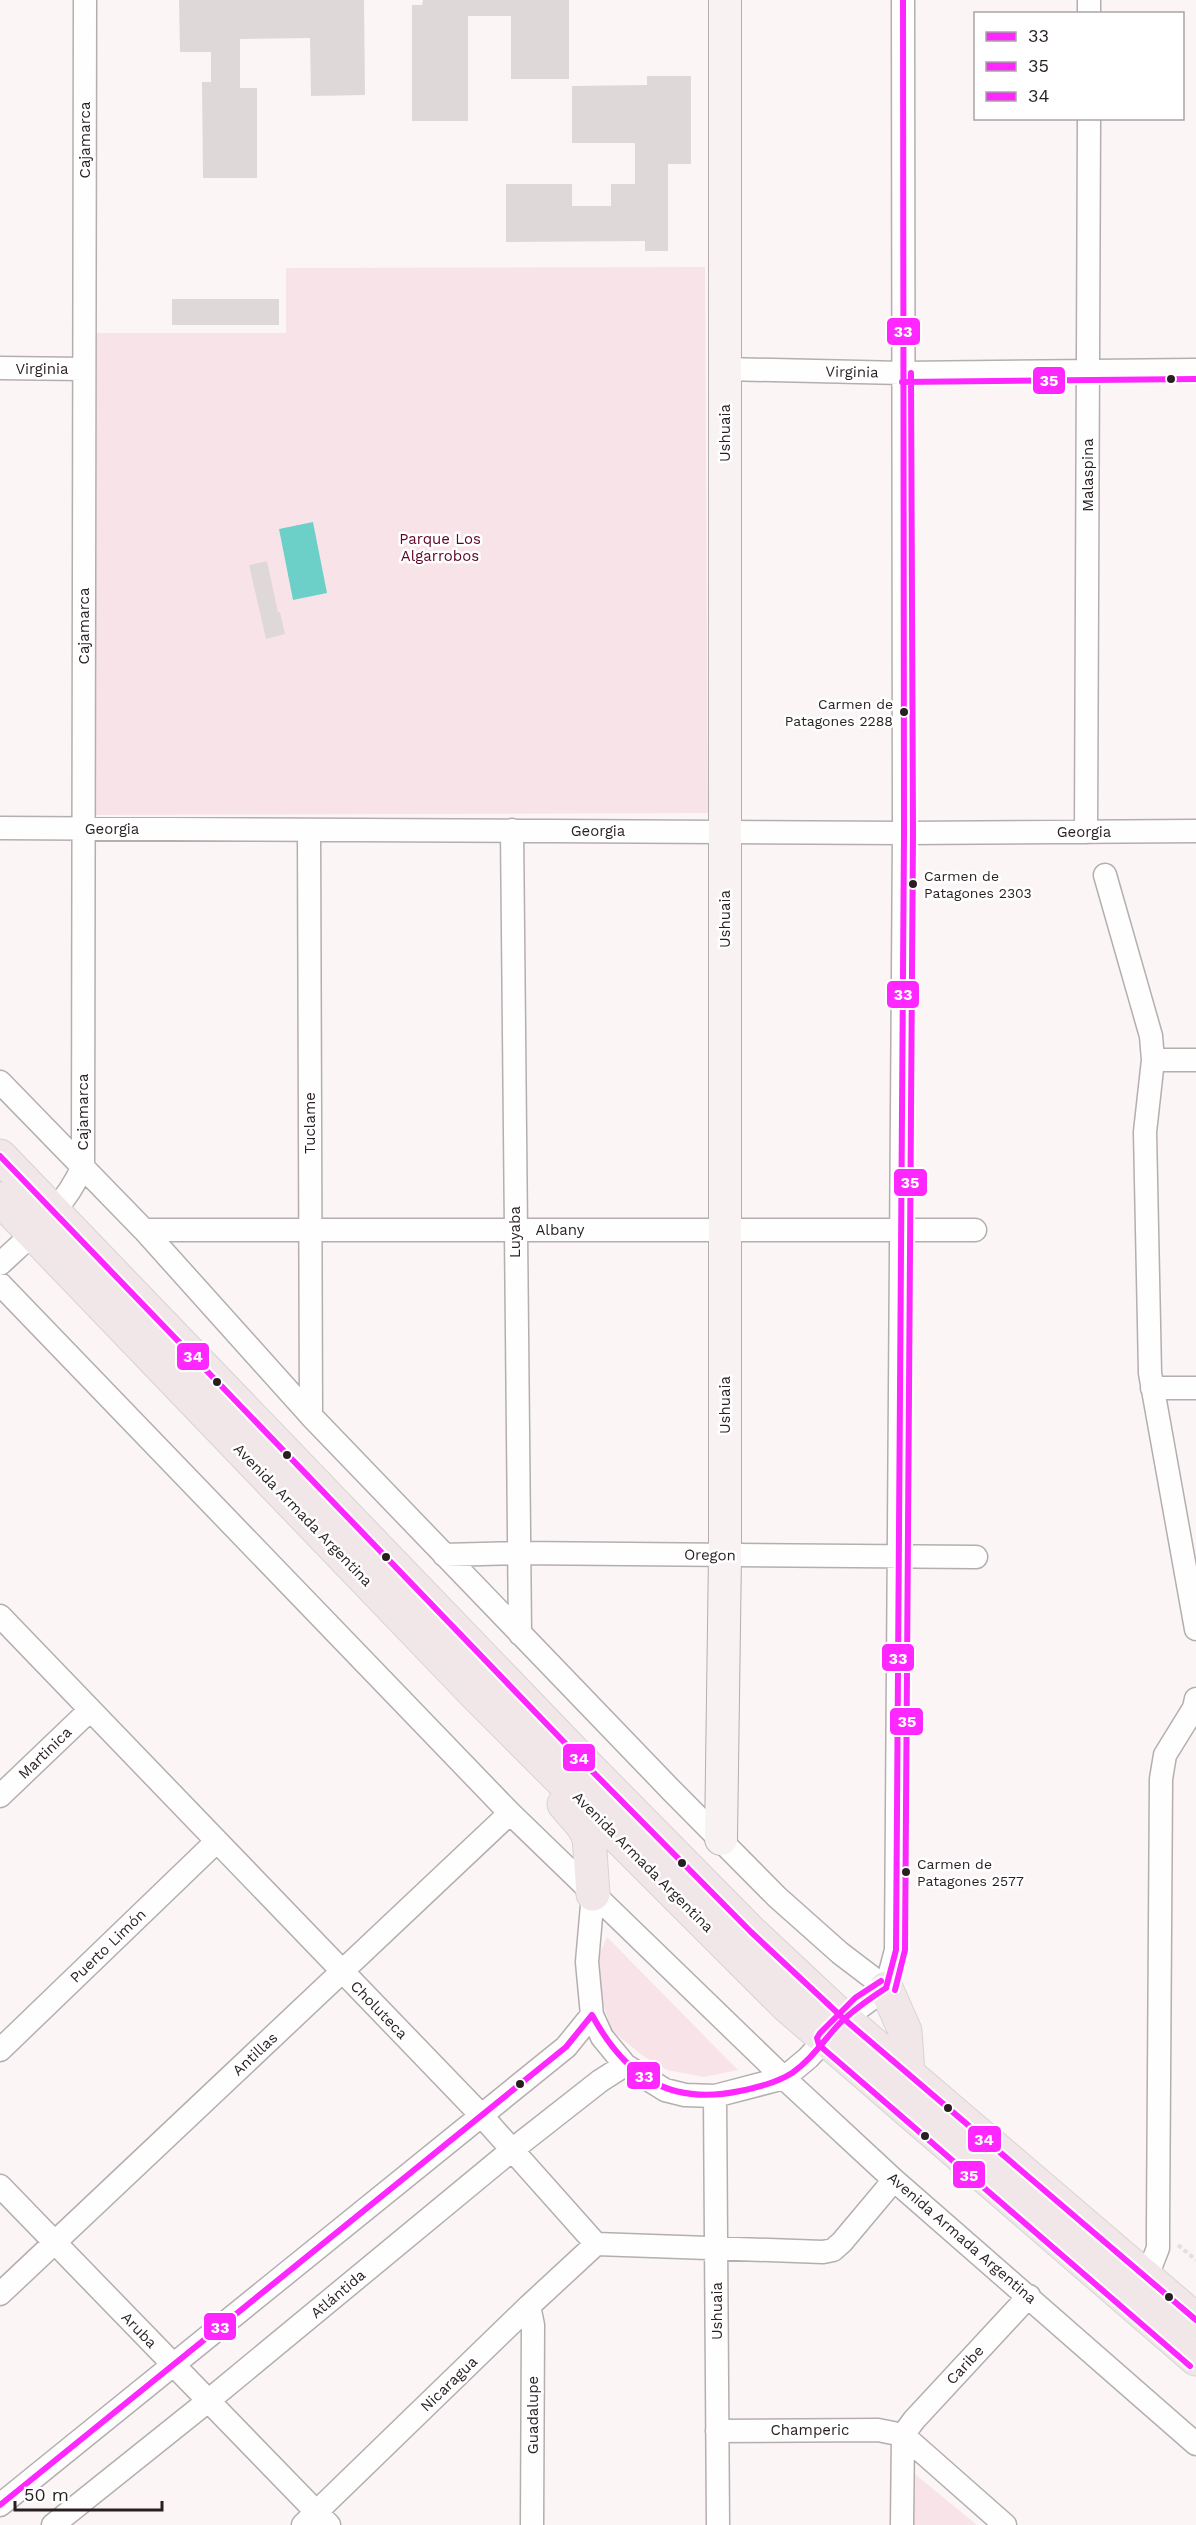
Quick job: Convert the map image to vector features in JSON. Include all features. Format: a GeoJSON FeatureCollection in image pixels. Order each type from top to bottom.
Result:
{"type":"FeatureCollection","features":[{"type":"Feature","properties":{"kind":"main road","name":"Ushuaia"},"geometry":{"type":"LineString","coordinates":[[721,1839],[725,1555],[725,0]]}},
{"type":"Feature","properties":{"kind":"main road","name":"Avenida Armada Argentina"},"geometry":{"type":"LineString","coordinates":[[0,1156],[44,1223],[477,1696],[786,2005],[835,2029],[908,2072],[1196,2320]]}},
{"type":"Feature","properties":{"kind":"main road","name":"Avenida Armada Argentina"},"geometry":{"type":"LineString","coordinates":[[0,1199],[44,1223],[751,1932],[835,2029],[1196,2359]]}},
{"type":"Feature","properties":{"kind":"main road"},"geometry":{"type":"LineString","coordinates":[[477,1696],[495,1727],[583,1826],[588,1837],[593,1894]]}},
{"type":"Feature","properties":{"kind":"main road"},"geometry":{"type":"LineString","coordinates":[[886,1988],[905,2031],[908,2072]]}},
{"type":"Feature","properties":{"kind":"street","name":"Cajamarca"},"geometry":{"type":"LineString","coordinates":[[0,1264],[44,1223],[73,1189],[83,1166],[85,0]]}},
{"type":"Feature","properties":{"kind":"street"},"geometry":{"type":"LineString","coordinates":[[593,1894],[586,1962],[592,2015],[602,2037],[625,2066],[665,2090],[685,2095],[716,2096],[784,2078],[835,2029],[886,1988],[896,1950],[904,833],[903,0]]}},
{"type":"Feature","properties":{"kind":"street","name":"Malaspina"},"geometry":{"type":"LineString","coordinates":[[1086,832],[1089,120]]}},
{"type":"Feature","properties":{"kind":"street","name":"Virginia"},"geometry":{"type":"LineString","coordinates":[[0,368],[84,369]]}},
{"type":"Feature","properties":{"kind":"street","name":"Virginia"},"geometry":{"type":"LineString","coordinates":[[725,369],[902,373],[1196,370]]}},
{"type":"Feature","properties":{"kind":"street","name":"Georgia"},"geometry":{"type":"LineString","coordinates":[[0,828],[904,833],[1196,831]]}},
{"type":"Feature","properties":{"kind":"street","name":"Tuclame"},"geometry":{"type":"LineString","coordinates":[[309,830],[311,1416]]}},
{"type":"Feature","properties":{"kind":"street","name":"Luyaba"},"geometry":{"type":"LineString","coordinates":[[512,830],[520,1634]]}},
{"type":"Feature","properties":{"kind":"street"},"geometry":{"type":"LineString","coordinates":[[1105,875],[1151,1036],[1154,1060],[1145,1132],[1149,1373],[1196,1629]]}},
{"type":"Feature","properties":{"kind":"street"},"geometry":{"type":"LineString","coordinates":[[1154,1060],[1196,1059]]}},
{"type":"Feature","properties":{"kind":"street"},"geometry":{"type":"LineString","coordinates":[[0,1082],[144,1230],[311,1416],[672,1791],[777,1897],[840,1953],[886,1988]]}},
{"type":"Feature","properties":{"kind":"street","name":"Albany"},"geometry":{"type":"LineString","coordinates":[[144,1230],[901,1232],[975,1230]]}},
{"type":"Feature","properties":{"kind":"street","name":"Avenida Armada Argentina"},"geometry":{"type":"LineString","coordinates":[[0,1284],[510,1813],[593,1894],[784,2078],[894,2180],[1196,2444]]}},
{"type":"Feature","properties":{"kind":"street"},"geometry":{"type":"LineString","coordinates":[[1152,1388],[1196,1388]]}},
{"type":"Feature","properties":{"kind":"street","name":"Oregon"},"geometry":{"type":"LineString","coordinates":[[444,1555],[518,1553],[976,1557]]}},
{"type":"Feature","properties":{"kind":"street","name":"Choluteca"},"geometry":{"type":"LineString","coordinates":[[0,1616],[481,2115],[596,2244]]}},
{"type":"Feature","properties":{"kind":"street"},"geometry":{"type":"LineString","coordinates":[[1147,2276],[1158,2248],[1161,1779],[1165,1755],[1194,1708],[1196,1699]]}},
{"type":"Feature","properties":{"kind":"street","name":"Martinica"},"geometry":{"type":"LineString","coordinates":[[0,1796],[90,1710]]}},
{"type":"Feature","properties":{"kind":"street","name":"Antillas"},"geometry":{"type":"LineString","coordinates":[[0,2294],[510,1813]]}},
{"type":"Feature","properties":{"kind":"street","name":"Puerto Limón"},"geometry":{"type":"LineString","coordinates":[[0,2050],[216,1842]]}},
{"type":"Feature","properties":{"kind":"street"},"geometry":{"type":"LineString","coordinates":[[0,2505],[573,2041],[592,2015]]}},
{"type":"Feature","properties":{"kind":"street","name":"Atlántida"},"geometry":{"type":"LineString","coordinates":[[53,2525],[208,2401],[512,2150],[600,2081],[625,2066]]}},
{"type":"Feature","properties":{"kind":"street","name":"Ushuaia"},"geometry":{"type":"LineString","coordinates":[[716,2096],[718,2525]]}},
{"type":"Feature","properties":{"kind":"street"},"geometry":{"type":"LineString","coordinates":[[596,2244],[823,2252],[833,2250],[843,2242],[894,2180]]}},
{"type":"Feature","properties":{"kind":"street","name":"Aruba"},"geometry":{"type":"LineString","coordinates":[[0,2186],[208,2401],[316,2521]]}},
{"type":"Feature","properties":{"kind":"street","name":"Nicaragua"},"geometry":{"type":"LineString","coordinates":[[316,2521],[529,2306],[596,2244]]}},
{"type":"Feature","properties":{"kind":"street","name":"Caribe"},"geometry":{"type":"LineString","coordinates":[[903,2435],[914,2420],[1029,2296]]}},
{"type":"Feature","properties":{"kind":"street","name":"Guadalupe"},"geometry":{"type":"LineString","coordinates":[[529,2306],[533,2325],[532,2525]]}},
{"type":"Feature","properties":{"kind":"street","name":"Champeric"},"geometry":{"type":"LineString","coordinates":[[717,2431],[878,2430],[903,2435]]}},
{"type":"Feature","properties":{"kind":"street"},"geometry":{"type":"LineString","coordinates":[[902,2525],[903,2435]]}},
{"type":"Feature","properties":{"kind":"street"},"geometry":{"type":"LineString","coordinates":[[903,2435],[1005,2525]]}},
{"type":"Feature","properties":{"kind":"green space","name":"Parque Los Algarrobos"},"geometry":{"type":"Polygon","coordinates":[[[705,267],[708,813],[93,815],[91,333],[286,333],[286,268],[705,267]]]}},
{"type":"Feature","properties":{"kind":"green space"},"geometry":{"type":"Polygon","coordinates":[[[607,1937],[738,2070],[704,2077],[667,2070],[643,2056],[611,2030],[600,1992],[597,1960],[607,1937]]]}},
{"type":"Feature","properties":{"kind":"green space"},"geometry":{"type":"Polygon","coordinates":[[[910,2470],[977,2525],[909,2525],[910,2470]]]}},
{"type":"Feature","properties":{"kind":"water"},"geometry":{"type":"Polygon","coordinates":[[[313,522],[327,593],[293,600],[279,529],[313,522]]]}},
{"type":"Feature","properties":{"kind":"building"},"geometry":{"type":"Polygon","coordinates":[[[179,0],[364,0],[365,95],[311,96],[310,38],[240,39],[240,88],[257,88],[257,178],[203,178],[202,82],[211,82],[211,52],[180,52],[179,0]]]}},
{"type":"Feature","properties":{"kind":"building"},"geometry":{"type":"Polygon","coordinates":[[[423,0],[569,0],[569,79],[511,79],[511,16],[468,16],[468,121],[412,121],[412,5],[422,5],[423,0]]]}},
{"type":"Feature","properties":{"kind":"building"},"geometry":{"type":"Polygon","coordinates":[[[647,76],[691,76],[691,164],[668,164],[668,251],[645,251],[645,241],[506,242],[506,184],[572,184],[572,206],[611,206],[611,184],[635,184],[635,143],[572,143],[572,86],[647,85],[647,76]]]}},
{"type":"Feature","properties":{"kind":"building"},"geometry":{"type":"Polygon","coordinates":[[[172,299],[279,299],[279,325],[172,325],[172,299]]]}},
{"type":"Feature","properties":{"kind":"building"},"geometry":{"type":"Polygon","coordinates":[[[267,561],[285,634],[266,639],[249,565],[267,561]]]}},
{"type":"Feature","properties":{"kind":"transit line","name":"33"},"geometry":{"type":"LineString","coordinates":[[886,1988],[896,1950],[904,833],[903,0]]}},
{"type":"Feature","properties":{"kind":"transit line","name":"35"},"geometry":{"type":"LineString","coordinates":[[895,1990],[905,1950],[913,833],[911,373]]}},
{"type":"Feature","properties":{"kind":"transit line","name":"35"},"geometry":{"type":"LineString","coordinates":[[902,382],[1196,379]]}},
{"type":"Feature","properties":{"kind":"transit line","name":"34"},"geometry":{"type":"LineString","coordinates":[[0,1156],[589,1768],[751,1932],[844,2019],[1196,2320]]}},
{"type":"Feature","properties":{"kind":"transit line","name":"35"},"geometry":{"type":"LineString","coordinates":[[881,1981],[855,1998],[820,2033],[817,2038],[819,2045],[1190,2366]]}},
{"type":"Feature","properties":{"kind":"transit line","name":"33"},"geometry":{"type":"LineString","coordinates":[[0,2505],[566,2047],[592,2015],[619,2055],[652,2082],[671,2090],[715,2095],[760,2086],[792,2073],[811,2056],[844,2019],[886,1988]]}},
{"type":"Feature","properties":{"kind":"place","name":"Carmen de Patagones 2288"},"geometry":{"type":"Point","coordinates":[904,712]}},
{"type":"Feature","properties":{"kind":"place","name":"Carmen de Patagones 2303"},"geometry":{"type":"Point","coordinates":[913,884]}},
{"type":"Feature","properties":{"kind":"place","name":"Carmen de Patagones 2577"},"geometry":{"type":"Point","coordinates":[906,1872]}}]}
